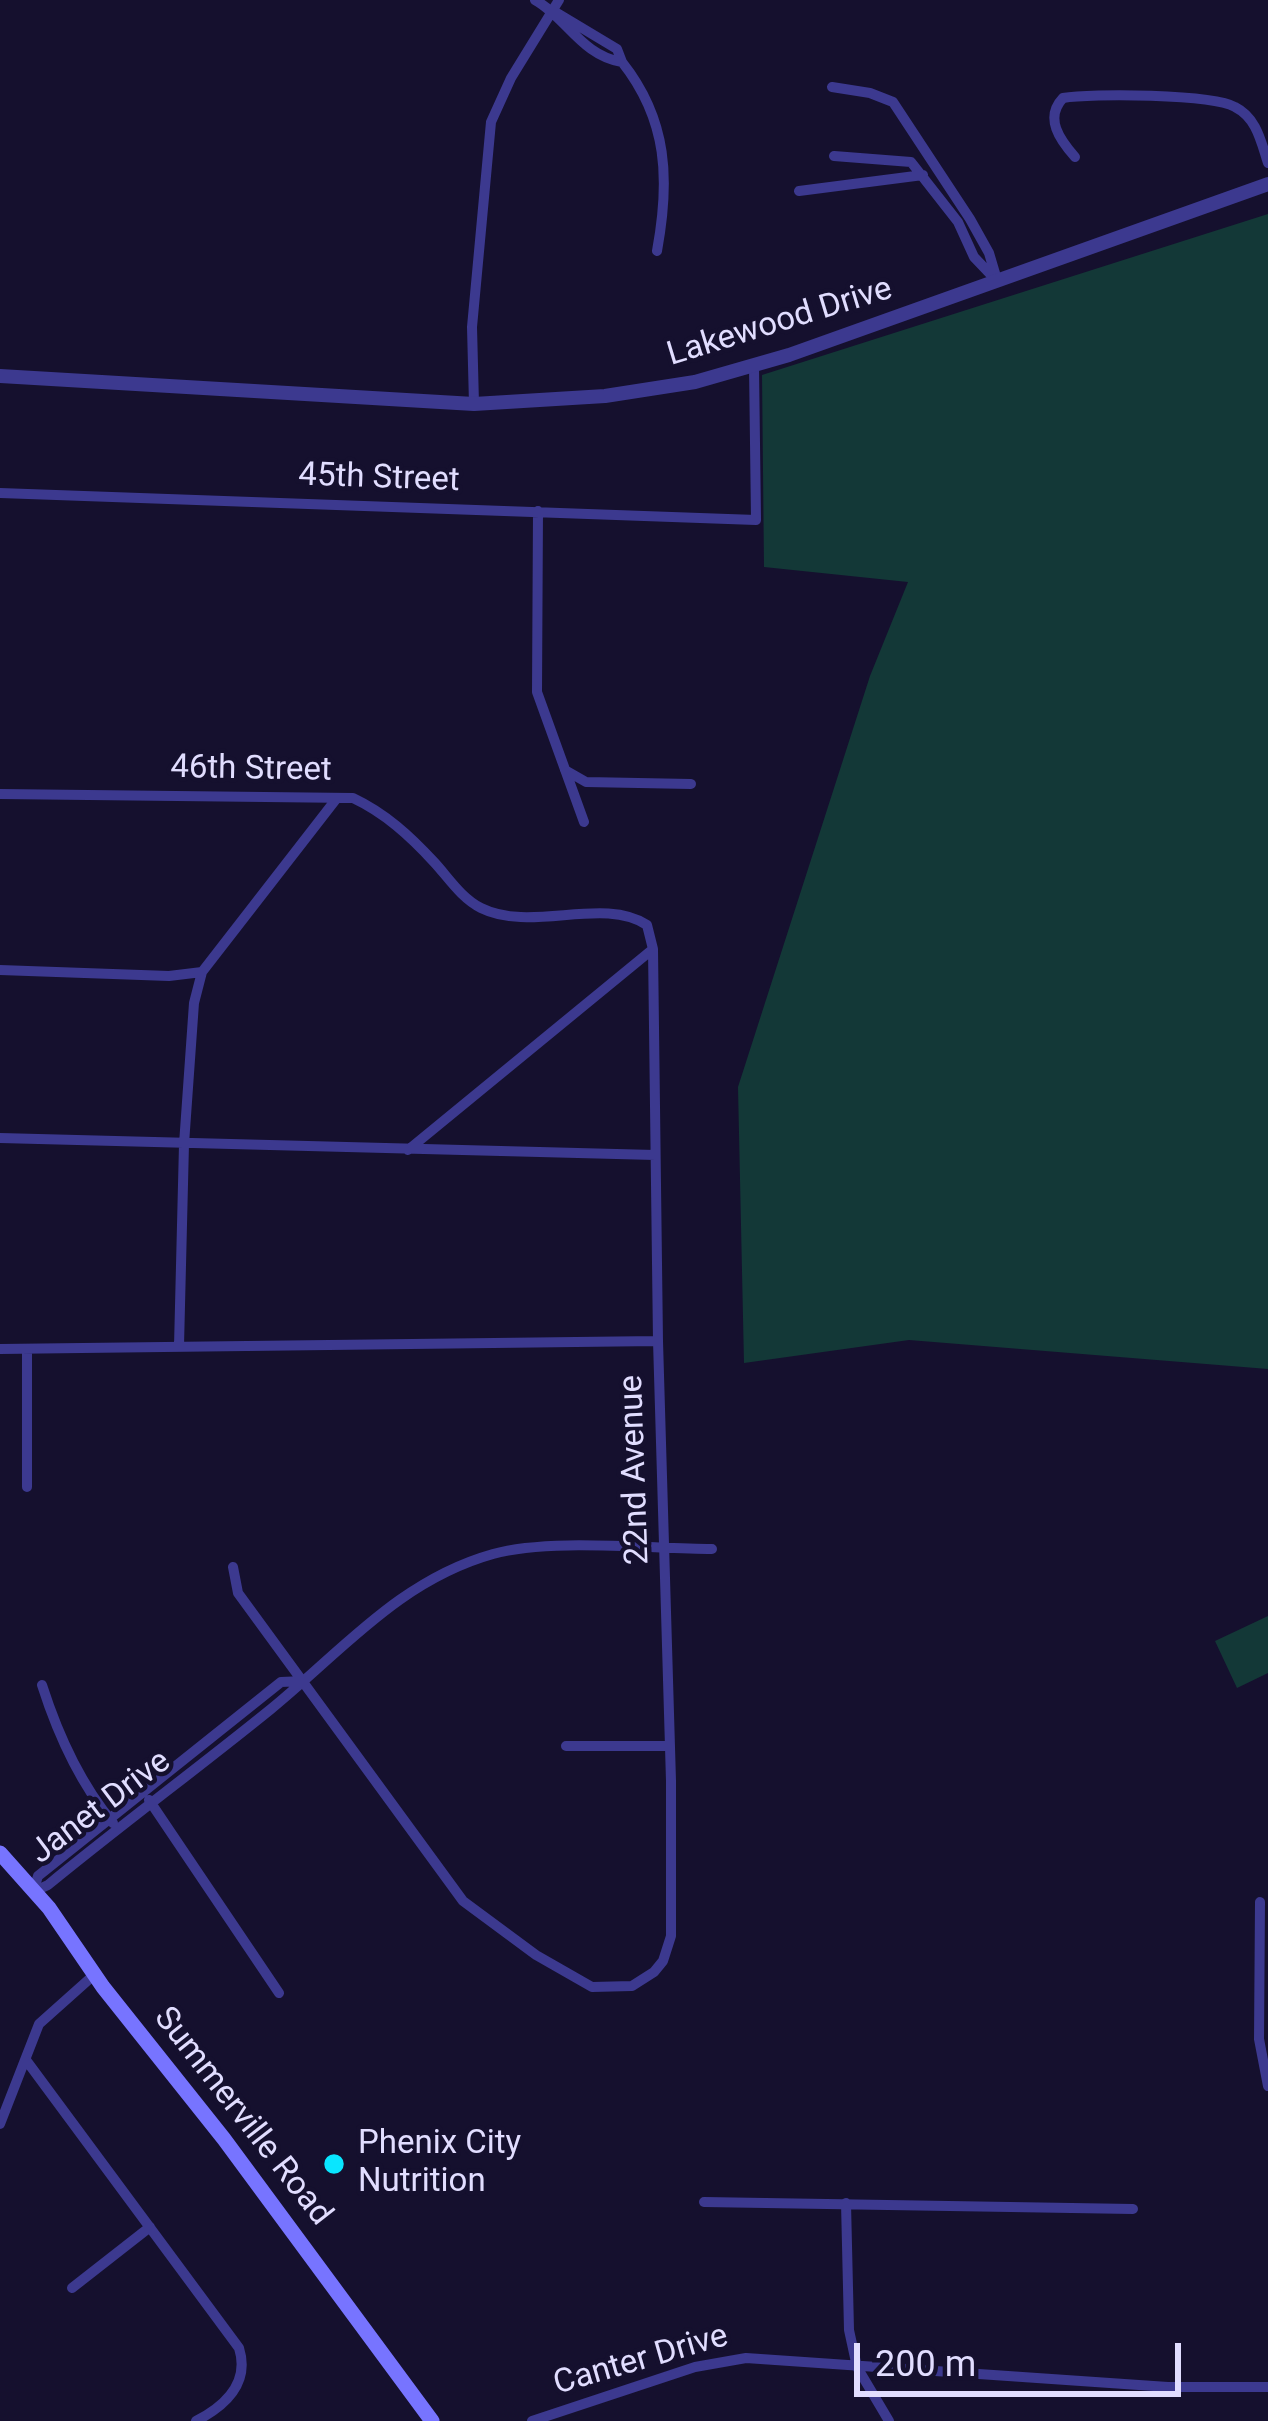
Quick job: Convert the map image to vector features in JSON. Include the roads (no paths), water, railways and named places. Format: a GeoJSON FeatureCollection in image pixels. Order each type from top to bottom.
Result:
{"type":"FeatureCollection","features":[{"type":"Feature","properties":{"kind":"main road","name":"Summerville Road"},"geometry":{"type":"LineString","coordinates":[[0,1853],[49,1908],[432,2421]]}},
{"type":"Feature","properties":{"kind":"street"},"geometry":{"type":"LineString","coordinates":[[536,0],[555,5]]}},
{"type":"Feature","properties":{"kind":"street"},"geometry":{"type":"LineString","coordinates":[[555,5],[559,24],[607,60],[622,62],[656,116],[662,156],[657,251]]}},
{"type":"Feature","properties":{"kind":"street"},"geometry":{"type":"LineString","coordinates":[[474,404],[472,327],[491,122],[555,5]]}},
{"type":"Feature","properties":{"kind":"street"},"geometry":{"type":"LineString","coordinates":[[832,88],[870,93],[893,102],[970,219],[989,253],[997,280]]}},
{"type":"Feature","properties":{"kind":"street"},"geometry":{"type":"LineString","coordinates":[[1075,157],[1059,139],[1054,118],[1054,107],[1063,98],[1178,98],[1215,100],[1238,108],[1255,125],[1268,163]]}},
{"type":"Feature","properties":{"kind":"street"},"geometry":{"type":"LineString","coordinates":[[834,156],[910,162],[958,223],[974,257],[997,280]]}},
{"type":"Feature","properties":{"kind":"street"},"geometry":{"type":"LineString","coordinates":[[799,191],[923,175]]}},
{"type":"Feature","properties":{"kind":"street","name":"Lakewood Drive"},"geometry":{"type":"LineString","coordinates":[[0,376],[474,404],[605,396],[694,382],[754,366],[1268,184]]}},
{"type":"Feature","properties":{"kind":"street","name":"45th Street"},"geometry":{"type":"LineString","coordinates":[[0,493],[756,520],[754,366]]}},
{"type":"Feature","properties":{"kind":"street"},"geometry":{"type":"LineString","coordinates":[[538,511],[537,692],[584,822]]}},
{"type":"Feature","properties":{"kind":"street"},"geometry":{"type":"LineString","coordinates":[[565,770],[586,782],[691,784]]}},
{"type":"Feature","properties":{"kind":"street","name":"46th Street"},"geometry":{"type":"LineString","coordinates":[[0,794],[353,798],[377,809],[480,907],[503,915],[635,917],[647,925],[653,949]]}},
{"type":"Feature","properties":{"kind":"street"},"geometry":{"type":"LineString","coordinates":[[179,1346],[184,1144],[194,1003],[202,972],[337,798]]}},
{"type":"Feature","properties":{"kind":"street"},"geometry":{"type":"LineString","coordinates":[[408,1150],[653,949]]}},
{"type":"Feature","properties":{"kind":"street","name":"22nd Avenue"},"geometry":{"type":"LineString","coordinates":[[304,1681],[463,1901],[536,1955],[592,1987],[619,1989],[644,1980],[663,1961],[671,1936],[653,949]]}},
{"type":"Feature","properties":{"kind":"street"},"geometry":{"type":"LineString","coordinates":[[0,970],[169,976],[202,972]]}},
{"type":"Feature","properties":{"kind":"street"},"geometry":{"type":"LineString","coordinates":[[0,1138],[656,1154]]}},
{"type":"Feature","properties":{"kind":"street"},"geometry":{"type":"LineString","coordinates":[[0,1349],[658,1341]]}},
{"type":"Feature","properties":{"kind":"street"},"geometry":{"type":"LineString","coordinates":[[26,1349],[27,1487]]}},
{"type":"Feature","properties":{"kind":"street","name":"Janet Drive"},"geometry":{"type":"LineString","coordinates":[[33,1892],[152,1804],[391,1606],[458,1566],[520,1548],[712,1549]]}},
{"type":"Feature","properties":{"kind":"street"},"geometry":{"type":"LineString","coordinates":[[233,1567],[238,1594],[304,1681]]}},
{"type":"Feature","properties":{"kind":"street","name":"Janet Drive"},"geometry":{"type":"LineString","coordinates":[[33,1892],[38,1876],[280,1682],[304,1681]]}},
{"type":"Feature","properties":{"kind":"street"},"geometry":{"type":"LineString","coordinates":[[42,1685],[63,1745],[96,1803],[119,1830]]}},
{"type":"Feature","properties":{"kind":"street"},"geometry":{"type":"LineString","coordinates":[[566,1746],[668,1746]]}},
{"type":"Feature","properties":{"kind":"street"},"geometry":{"type":"LineString","coordinates":[[143,1792],[279,1993]]}},
{"type":"Feature","properties":{"kind":"street"},"geometry":{"type":"LineString","coordinates":[[1260,1902],[1259,2039],[1268,2086]]}},
{"type":"Feature","properties":{"kind":"street"},"geometry":{"type":"LineString","coordinates":[[0,2124],[39,2024],[94,1974]]}},
{"type":"Feature","properties":{"kind":"street"},"geometry":{"type":"LineString","coordinates":[[26,2060],[225,2325],[243,2361],[229,2398],[196,2421]]}},
{"type":"Feature","properties":{"kind":"street"},"geometry":{"type":"LineString","coordinates":[[704,2202],[1133,2209]]}},
{"type":"Feature","properties":{"kind":"street"},"geometry":{"type":"LineString","coordinates":[[846,2203],[847,2305],[857,2367],[889,2421]]}},
{"type":"Feature","properties":{"kind":"street"},"geometry":{"type":"LineString","coordinates":[[72,2288],[150,2227]]}},
{"type":"Feature","properties":{"kind":"street","name":"Canter Drive"},"geometry":{"type":"LineString","coordinates":[[532,2421],[720,2361],[746,2358],[1168,2386],[1268,2387]]}},
{"type":"Feature","properties":{"kind":"place","name":"Phenix City Nutrition"},"geometry":{"type":"Point","coordinates":[334,2164]}}]}
